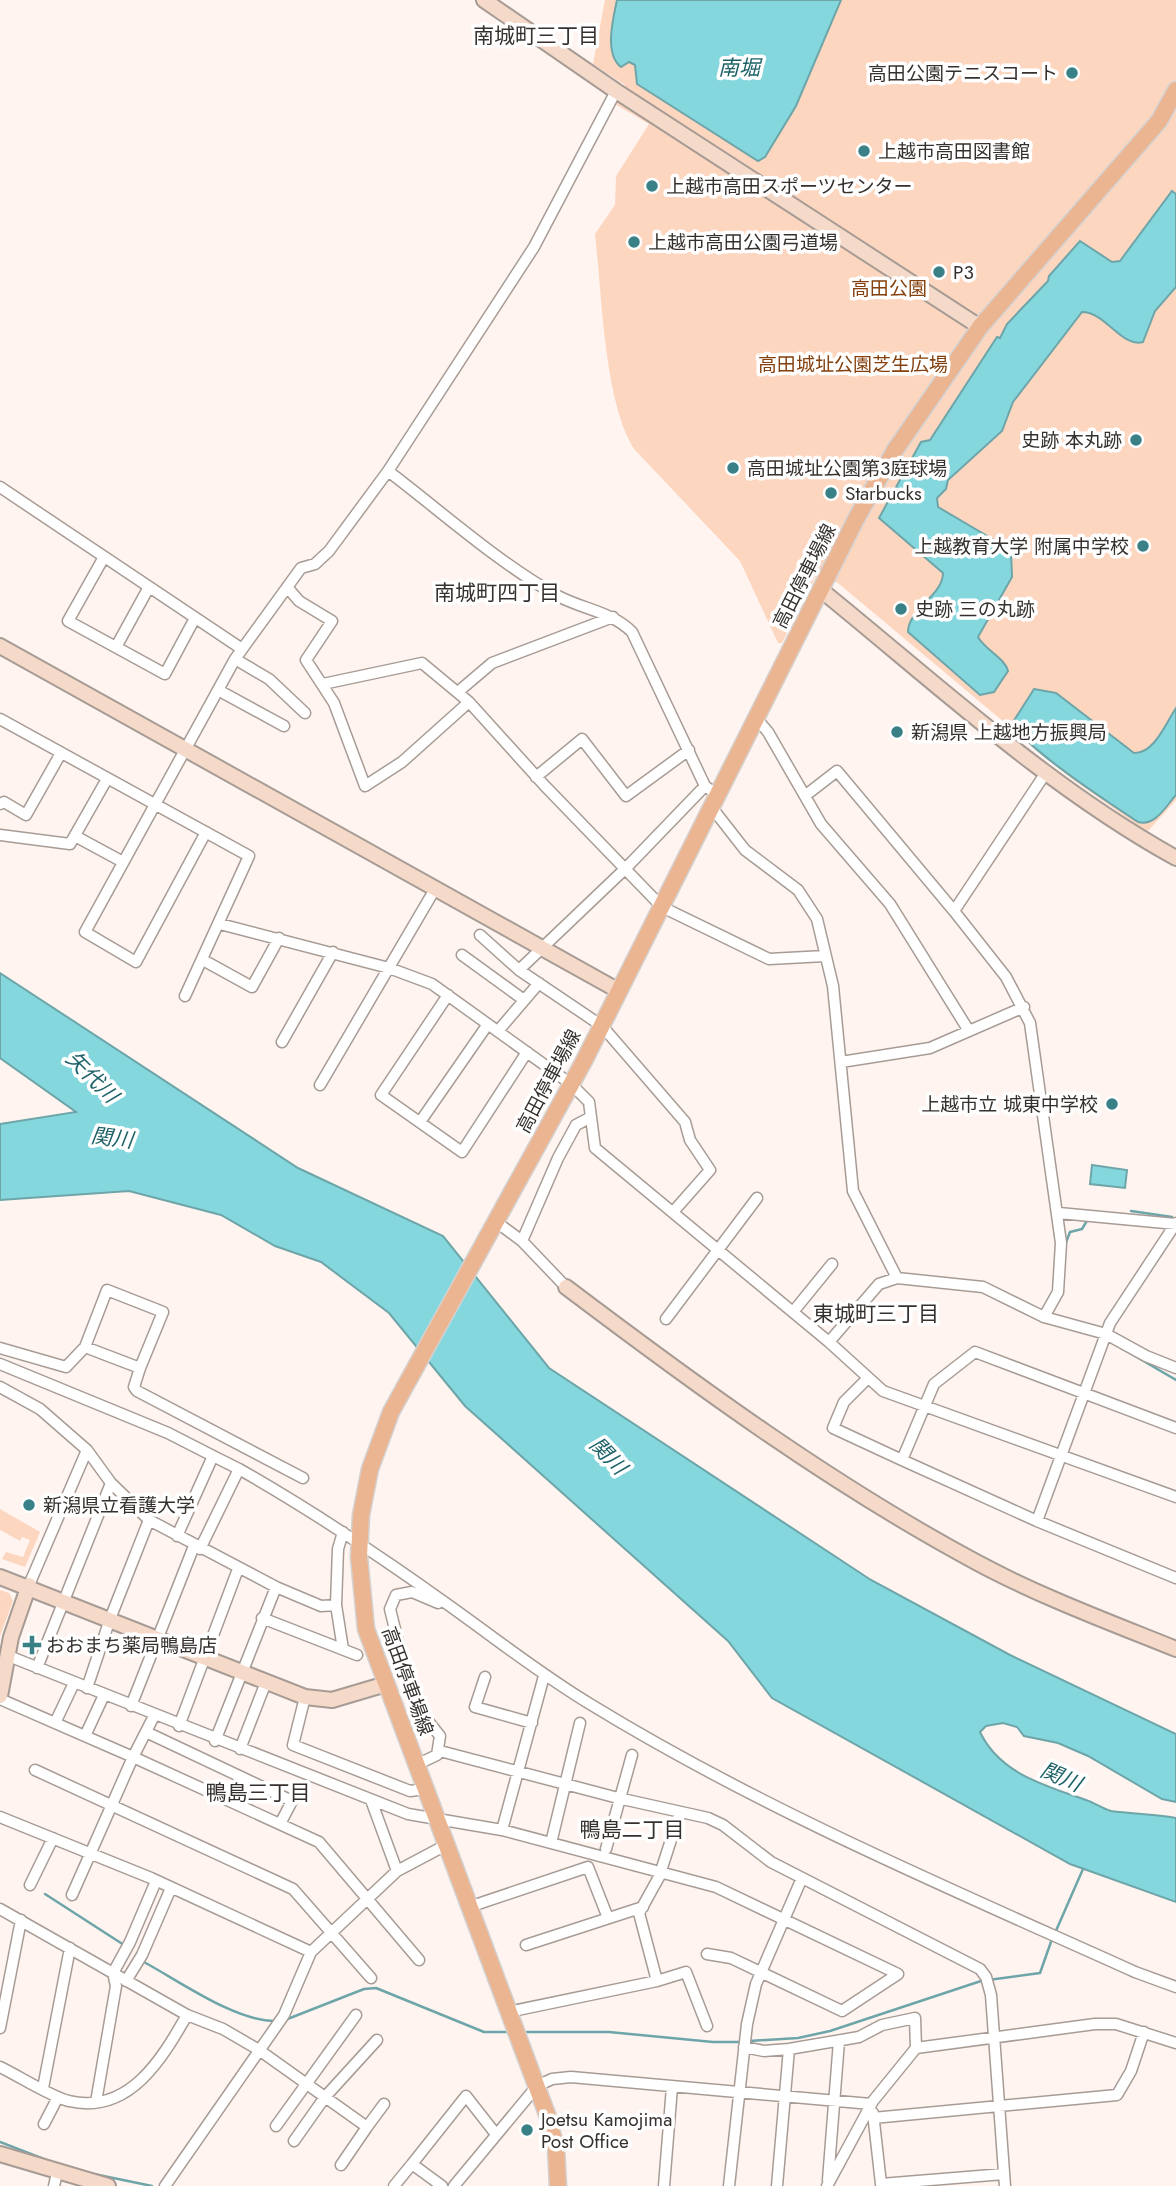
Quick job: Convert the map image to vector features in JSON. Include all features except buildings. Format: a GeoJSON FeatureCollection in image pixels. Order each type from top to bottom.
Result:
{"type":"FeatureCollection","features":[{"type":"Feature","properties":{"kind":"main road","name":"高田停車場線"},"geometry":{"type":"LineString","coordinates":[[558,2186],[556,2148],[537,2086],[366,1629],[354,1537],[370,1469],[391,1412],[602,1026],[821,590],[895,450],[980,327],[1159,121],[1176,90]]}},
{"type":"Feature","properties":{"kind":"street"},"geometry":{"type":"LineString","coordinates":[[485,0],[616,92],[980,327]]}},
{"type":"Feature","properties":{"kind":"street"},"geometry":{"type":"LineString","coordinates":[[206,832],[136,962],[85,932],[235,659],[301,568],[315,564],[329,551],[388,471],[534,247],[616,92]]}},
{"type":"Feature","properties":{"kind":"street"},"geometry":{"type":"LineString","coordinates":[[388,471],[529,578],[558,596],[613,617],[632,632],[705,786],[745,850],[804,896],[817,919],[833,986],[853,1191],[897,1278]]}},
{"type":"Feature","properties":{"kind":"street"},"geometry":{"type":"LineString","coordinates":[[0,487],[242,649]]}},
{"type":"Feature","properties":{"kind":"street"},"geometry":{"type":"LineString","coordinates":[[104,557],[68,621],[165,674],[195,618]]}},
{"type":"Feature","properties":{"kind":"street"},"geometry":{"type":"LineString","coordinates":[[116,647],[149,587]]}},
{"type":"Feature","properties":{"kind":"street"},"geometry":{"type":"LineString","coordinates":[[287,587],[299,601],[332,621],[306,660],[323,684],[355,753],[365,786],[402,762],[469,702]]}},
{"type":"Feature","properties":{"kind":"street"},"geometry":{"type":"LineString","coordinates":[[821,590],[1045,774],[1143,840],[1176,858]]}},
{"type":"Feature","properties":{"kind":"street"},"geometry":{"type":"LineString","coordinates":[[459,691],[492,663],[613,617]]}},
{"type":"Feature","properties":{"kind":"street"},"geometry":{"type":"LineString","coordinates":[[0,646],[619,990]]}},
{"type":"Feature","properties":{"kind":"street"},"geometry":{"type":"LineString","coordinates":[[235,659],[269,680],[305,713]]}},
{"type":"Feature","properties":{"kind":"street"},"geometry":{"type":"LineString","coordinates":[[323,684],[422,663],[459,691],[536,777],[662,907],[769,960],[825,957]]}},
{"type":"Feature","properties":{"kind":"street"},"geometry":{"type":"LineString","coordinates":[[218,690],[284,726]]}},
{"type":"Feature","properties":{"kind":"street"},"geometry":{"type":"LineString","coordinates":[[756,718],[806,795],[821,824],[890,904],[969,1031]]}},
{"type":"Feature","properties":{"kind":"street"},"geometry":{"type":"LineString","coordinates":[[1,723],[249,856],[185,996]]}},
{"type":"Feature","properties":{"kind":"street"},"geometry":{"type":"LineString","coordinates":[[536,777],[582,739],[626,796],[689,750]]}},
{"type":"Feature","properties":{"kind":"street"},"geometry":{"type":"LineString","coordinates":[[0,804],[4,802],[26,815],[61,753]]}},
{"type":"Feature","properties":{"kind":"street"},"geometry":{"type":"LineString","coordinates":[[806,795],[837,771],[954,911],[1006,977],[1024,1007],[1030,1023],[1059,1213],[1061,1276],[1058,1292],[1044,1317]]}},
{"type":"Feature","properties":{"kind":"street"},"geometry":{"type":"LineString","coordinates":[[954,911],[1045,774]]}},
{"type":"Feature","properties":{"kind":"street"},"geometry":{"type":"LineString","coordinates":[[0,835],[70,844],[107,779]]}},
{"type":"Feature","properties":{"kind":"street"},"geometry":{"type":"LineString","coordinates":[[519,970],[626,868],[705,786]]}},
{"type":"Feature","properties":{"kind":"street"},"geometry":{"type":"LineString","coordinates":[[75,836],[123,862]]}},
{"type":"Feature","properties":{"kind":"street"},"geometry":{"type":"LineString","coordinates":[[320,1085],[435,889]]}},
{"type":"Feature","properties":{"kind":"street"},"geometry":{"type":"LineString","coordinates":[[220,924],[389,968],[432,984],[448,995],[571,1084],[589,1102],[595,1148],[829,1342],[883,1391],[1176,1497]]}},
{"type":"Feature","properties":{"kind":"street"},"geometry":{"type":"LineString","coordinates":[[480,935],[519,970],[602,1026],[685,1122],[690,1140],[710,1170],[673,1212]]}},
{"type":"Feature","properties":{"kind":"street"},"geometry":{"type":"LineString","coordinates":[[203,960],[252,987],[279,938]]}},
{"type":"Feature","properties":{"kind":"street"},"geometry":{"type":"LineString","coordinates":[[282,1042],[333,952]]}},
{"type":"Feature","properties":{"kind":"street"},"geometry":{"type":"LineString","coordinates":[[462,955],[524,1000]]}},
{"type":"Feature","properties":{"kind":"street"},"geometry":{"type":"LineString","coordinates":[[498,1031],[539,984]]}},
{"type":"Feature","properties":{"kind":"street"},"geometry":{"type":"LineString","coordinates":[[448,995],[381,1095],[461,1152],[527,1052]]}},
{"type":"Feature","properties":{"kind":"street"},"geometry":{"type":"LineString","coordinates":[[841,1062],[930,1048],[1024,1007]]}},
{"type":"Feature","properties":{"kind":"street"},"geometry":{"type":"LineString","coordinates":[[420,1122],[488,1024]]}},
{"type":"Feature","properties":{"kind":"street"},"geometry":{"type":"LineString","coordinates":[[523,1241],[558,1158],[576,1125],[590,1117]]}},
{"type":"Feature","properties":{"kind":"street"},"geometry":{"type":"LineString","coordinates":[[666,1319],[757,1198]]}},
{"type":"Feature","properties":{"kind":"street"},"geometry":{"type":"LineString","coordinates":[[1037,1521],[1115,1314],[1176,1224],[1059,1213]]}},
{"type":"Feature","properties":{"kind":"street"},"geometry":{"type":"LineString","coordinates":[[493,1226],[523,1241],[566,1287],[769,1435],[906,1522],[979,1564],[1176,1649]]}},
{"type":"Feature","properties":{"kind":"street"},"geometry":{"type":"LineString","coordinates":[[793,1312],[832,1264]]}},
{"type":"Feature","properties":{"kind":"street"},"geometry":{"type":"LineString","coordinates":[[829,1342],[879,1283],[897,1278],[974,1285],[1044,1317],[1106,1334],[1146,1356],[1176,1368]]}},
{"type":"Feature","properties":{"kind":"street"},"geometry":{"type":"LineString","coordinates":[[0,1348],[66,1367],[85,1347],[107,1290],[163,1312],[140,1368],[134,1387],[137,1391],[303,1478]]}},
{"type":"Feature","properties":{"kind":"street"},"geometry":{"type":"LineString","coordinates":[[85,1347],[140,1368]]}},
{"type":"Feature","properties":{"kind":"street"},"geometry":{"type":"LineString","coordinates":[[902,1460],[934,1384],[975,1352],[1176,1429]]}},
{"type":"Feature","properties":{"kind":"street"},"geometry":{"type":"LineString","coordinates":[[0,1364],[168,1433],[239,1469],[354,1537],[544,1676],[762,1801],[1135,1972],[1176,1987]]}},
{"type":"Feature","properties":{"kind":"street"},"geometry":{"type":"LineString","coordinates":[[867,1379],[844,1402],[833,1428],[1037,1521],[1176,1578]]}},
{"type":"Feature","properties":{"kind":"street"},"geometry":{"type":"LineString","coordinates":[[0,1387],[40,1409],[87,1450],[111,1483],[149,1521],[276,1587],[321,1606],[336,1605]]}},
{"type":"Feature","properties":{"kind":"street"},"geometry":{"type":"LineString","coordinates":[[87,1450],[29,1586],[6,1656],[0,1698],[318,1842],[419,1960]]}},
{"type":"Feature","properties":{"kind":"street"},"geometry":{"type":"LineString","coordinates":[[177,1536],[213,1456]]}},
{"type":"Feature","properties":{"kind":"street"},"geometry":{"type":"LineString","coordinates":[[131,1706],[197,1548],[239,1469]]}},
{"type":"Feature","properties":{"kind":"street"},"geometry":{"type":"LineString","coordinates":[[37,1668],[111,1483]]}},
{"type":"Feature","properties":{"kind":"street"},"geometry":{"type":"LineString","coordinates":[[87,1688],[110,1619],[149,1521]]}},
{"type":"Feature","properties":{"kind":"street"},"geometry":{"type":"LineString","coordinates":[[343,1649],[336,1605],[338,1549],[354,1537]]}},
{"type":"Feature","properties":{"kind":"street"},"geometry":{"type":"LineString","coordinates":[[178,1726],[238,1569]]}},
{"type":"Feature","properties":{"kind":"street"},"geometry":{"type":"LineString","coordinates":[[0,1577],[29,1586],[305,1697],[332,1700],[386,1684]]}},
{"type":"Feature","properties":{"kind":"street"},"geometry":{"type":"LineString","coordinates":[[215,1741],[276,1587]]}},
{"type":"Feature","properties":{"kind":"street"},"geometry":{"type":"LineString","coordinates":[[440,1751],[440,1736],[425,1719],[405,1670],[390,1609],[396,1595],[407,1592],[439,1604],[445,1602]]}},
{"type":"Feature","properties":{"kind":"street"},"geometry":{"type":"LineString","coordinates":[[262,1618],[357,1655]]}},
{"type":"Feature","properties":{"kind":"street"},"geometry":{"type":"LineString","coordinates":[[6,1656],[215,1741],[408,1814],[502,1830],[716,1887],[898,1974],[842,2011],[731,1958],[707,1954]]}},
{"type":"Feature","properties":{"kind":"street"},"geometry":{"type":"LineString","coordinates":[[502,1830],[544,1676]]}},
{"type":"Feature","properties":{"kind":"street"},"geometry":{"type":"LineString","coordinates":[[485,1677],[475,1707],[532,1723]]}},
{"type":"Feature","properties":{"kind":"street"},"geometry":{"type":"LineString","coordinates":[[240,1749],[266,1682]]}},
{"type":"Feature","properties":{"kind":"street"},"geometry":{"type":"LineString","coordinates":[[55,1723],[74,1683]]}},
{"type":"Feature","properties":{"kind":"street"},"geometry":{"type":"LineString","coordinates":[[85,1736],[104,1695]]}},
{"type":"Feature","properties":{"kind":"street"},"geometry":{"type":"LineString","coordinates":[[305,1697],[293,1745],[410,1791],[425,1789]]}},
{"type":"Feature","properties":{"kind":"street"},"geometry":{"type":"LineString","coordinates":[[72,1895],[111,1804],[154,1716]]}},
{"type":"Feature","properties":{"kind":"street"},"geometry":{"type":"LineString","coordinates":[[551,1843],[580,1723]]}},
{"type":"Feature","properties":{"kind":"street"},"geometry":{"type":"LineString","coordinates":[[146,1732],[292,1801],[280,1824]]}},
{"type":"Feature","properties":{"kind":"street"},"geometry":{"type":"LineString","coordinates":[[416,1765],[440,1751],[618,1798],[708,1818],[723,1825],[771,1862],[980,1969],[986,1977],[991,1995],[1005,2186]]}},
{"type":"Feature","properties":{"kind":"street"},"geometry":{"type":"LineString","coordinates":[[606,1849],[632,1755]]}},
{"type":"Feature","properties":{"kind":"street"},"geometry":{"type":"LineString","coordinates":[[35,1770],[293,1889],[371,1978]]}},
{"type":"Feature","properties":{"kind":"street"},"geometry":{"type":"LineString","coordinates":[[371,1800],[397,1871]]}},
{"type":"Feature","properties":{"kind":"street"},"geometry":{"type":"LineString","coordinates":[[657,1981],[639,1913],[661,1872],[680,1812]]}},
{"type":"Feature","properties":{"kind":"street"},"geometry":{"type":"LineString","coordinates":[[0,1817],[156,1881],[311,1952]]}},
{"type":"Feature","properties":{"kind":"street"},"geometry":{"type":"LineString","coordinates":[[30,1885],[53,1838]]}},
{"type":"Feature","properties":{"kind":"street"},"geometry":{"type":"LineString","coordinates":[[165,2186],[284,2015],[311,1952],[397,1871],[446,1845]]}},
{"type":"Feature","properties":{"kind":"street"},"geometry":{"type":"LineString","coordinates":[[469,1908],[588,1867],[608,1918]]}},
{"type":"Feature","properties":{"kind":"street"},"geometry":{"type":"LineString","coordinates":[[729,2186],[738,2091],[751,2004],[802,1878]]}},
{"type":"Feature","properties":{"kind":"street"},"geometry":{"type":"LineString","coordinates":[[96,2102],[116,1986],[113,1973],[130,1942],[156,1881]]}},
{"type":"Feature","properties":{"kind":"street"},"geometry":{"type":"LineString","coordinates":[[126,1981],[142,1955],[171,1888]]}},
{"type":"Feature","properties":{"kind":"street"},"geometry":{"type":"LineString","coordinates":[[526,1945],[643,1907]]}},
{"type":"Feature","properties":{"kind":"street"},"geometry":{"type":"LineString","coordinates":[[0,1909],[187,2015],[223,2029],[259,2050],[367,2127]]}},
{"type":"Feature","properties":{"kind":"street"},"geometry":{"type":"LineString","coordinates":[[0,2028],[21,1920]]}},
{"type":"Feature","properties":{"kind":"street"},"geometry":{"type":"LineString","coordinates":[[43,2088],[70,1948]]}},
{"type":"Feature","properties":{"kind":"street"},"geometry":{"type":"LineString","coordinates":[[508,2011],[657,1981],[686,1972],[707,2026]]}},
{"type":"Feature","properties":{"kind":"street"},"geometry":{"type":"LineString","coordinates":[[0,2067],[68,2101],[96,2102],[113,2098],[149,2073],[161,2060],[187,2015]]}},
{"type":"Feature","properties":{"kind":"street"},"geometry":{"type":"LineString","coordinates":[[276,2126],[356,2015]]}},
{"type":"Feature","properties":{"kind":"street"},"geometry":{"type":"LineString","coordinates":[[744,2047],[764,2051],[839,2041],[859,2037],[882,2025],[915,2018],[916,2048],[871,2104],[827,2186]]}},
{"type":"Feature","properties":{"kind":"street"},"geometry":{"type":"LineString","coordinates":[[916,2048],[1095,2024],[1116,2024],[1176,2043]]}},
{"type":"Feature","properties":{"kind":"street"},"geometry":{"type":"LineString","coordinates":[[873,2118],[1117,2095],[1131,2071],[1144,2032]]}},
{"type":"Feature","properties":{"kind":"street"},"geometry":{"type":"LineString","coordinates":[[294,2141],[325,2097],[377,2040]]}},
{"type":"Feature","properties":{"kind":"street"},"geometry":{"type":"LineString","coordinates":[[827,2186],[839,2041]]}},
{"type":"Feature","properties":{"kind":"street"},"geometry":{"type":"LineString","coordinates":[[778,2186],[789,2049]]}},
{"type":"Feature","properties":{"kind":"street"},"geometry":{"type":"LineString","coordinates":[[454,2186],[495,2133],[537,2086],[552,2079],[571,2077],[871,2104]]}},
{"type":"Feature","properties":{"kind":"street"},"geometry":{"type":"LineString","coordinates":[[664,2186],[672,2087]]}},
{"type":"Feature","properties":{"kind":"street"},"geometry":{"type":"LineString","coordinates":[[394,2186],[466,2096],[495,2133]]}},
{"type":"Feature","properties":{"kind":"street"},"geometry":{"type":"LineString","coordinates":[[44,2124],[58,2097]]}},
{"type":"Feature","properties":{"kind":"street"},"geometry":{"type":"LineString","coordinates":[[341,2165],[384,2104]]}},
{"type":"Feature","properties":{"kind":"street"},"geometry":{"type":"LineString","coordinates":[[871,2104],[881,2184],[1004,2174]]}},
{"type":"Feature","properties":{"kind":"street"},"geometry":{"type":"LineString","coordinates":[[0,2154],[56,2179],[108,2186]]}},
{"type":"Feature","properties":{"kind":"street"},"geometry":{"type":"LineString","coordinates":[[412,2164],[442,2186]]}},
{"type":"Feature","properties":{"kind":"green space","name":"高田公園"},"geometry":{"type":"Polygon","coordinates":[[[605,0],[1176,0],[1176,800],[1147,832],[1072,779],[838,583],[817,574],[782,643],[778,643],[740,561],[635,450],[625,430],[611,377],[595,234],[615,205],[616,176],[649,124],[615,104],[625,85],[593,64],[605,0]]]}},
{"type":"Feature","properties":{"kind":"green space"},"geometry":{"type":"Polygon","coordinates":[[[0,1509],[40,1532],[25,1567],[2,1559],[6,1552],[23,1557],[30,1540],[22,1537],[20,1541],[0,1530],[0,1509]]]}},
{"type":"Feature","properties":{"kind":"green space"},"geometry":{"type":"Polygon","coordinates":[[[0,1590],[9,1593],[13,1601],[0,1636],[0,1590]]]}},
{"type":"Feature","properties":{"kind":"water","name":"南堀"},"geometry":{"type":"Polygon","coordinates":[[[617,0],[841,0],[796,106],[765,157],[758,161],[637,84],[635,65],[629,62],[621,67],[611,45],[617,0]]]}},
{"type":"Feature","properties":{"kind":"water"},"geometry":{"type":"Polygon","coordinates":[[[1172,191],[1176,194],[1176,287],[1155,311],[1143,342],[1128,340],[1099,318],[1082,312],[1013,402],[1002,431],[948,480],[946,489],[937,498],[938,507],[1011,550],[1012,577],[978,637],[1003,662],[1008,671],[994,692],[980,695],[908,632],[913,616],[938,589],[943,573],[879,518],[921,442],[930,440],[997,337],[1000,338],[1007,324],[1048,281],[1049,276],[1080,241],[1112,262],[1120,261],[1172,191]]]}},
{"type":"Feature","properties":{"kind":"water"},"geometry":{"type":"Polygon","coordinates":[[[1034,689],[1056,693],[1134,753],[1141,752],[1153,743],[1176,708],[1176,795],[1155,819],[1138,822],[1031,745],[1013,722],[1034,689]]]}},
{"type":"Feature","properties":{"kind":"water"},"geometry":{"type":"Polygon","coordinates":[[[0,973],[298,1168],[443,1236],[549,1368],[871,1580],[1010,1655],[1176,1734],[1176,1802],[1162,1799],[1088,1756],[1058,1743],[1024,1736],[1017,1727],[1003,1723],[986,1726],[980,1732],[999,1758],[1040,1783],[1111,1811],[1176,1818],[1176,1902],[1070,1864],[772,1698],[728,1641],[465,1406],[389,1313],[321,1262],[275,1246],[221,1215],[129,1191],[0,1200],[0,1124],[76,1112],[0,1058],[0,973]]]}},
{"type":"Feature","properties":{"kind":"water"},"geometry":{"type":"Polygon","coordinates":[[[1092,1165],[1127,1170],[1125,1188],[1090,1184],[1092,1165]]]}},
{"type":"Feature","properties":{"kind":"waterway"},"geometry":{"type":"LineString","coordinates":[[1131,1211],[1172,1217]]}},
{"type":"Feature","properties":{"kind":"waterway"},"geometry":{"type":"LineString","coordinates":[[1065,1245],[1070,1232],[1082,1229],[1088,1219]]}},
{"type":"Feature","properties":{"kind":"waterway"},"geometry":{"type":"LineString","coordinates":[[1123,1349],[1176,1380]]}},
{"type":"Feature","properties":{"kind":"waterway"},"geometry":{"type":"LineString","coordinates":[[1055,1933],[1083,1869]]}},
{"type":"Feature","properties":{"kind":"waterway"},"geometry":{"type":"LineString","coordinates":[[45,1894],[124,1945]]}},
{"type":"Feature","properties":{"kind":"waterway"},"geometry":{"type":"LineString","coordinates":[[749,2041],[798,2038],[830,2031],[981,1981],[1040,1973],[1052,1939]]}},
{"type":"Feature","properties":{"kind":"waterway"},"geometry":{"type":"LineString","coordinates":[[142,1961],[224,2007],[259,2019],[275,2021]]}},
{"type":"Feature","properties":{"kind":"waterway"},"geometry":{"type":"LineString","coordinates":[[285,2020],[364,1989],[376,1988],[484,2032],[509,2032]]}},
{"type":"Feature","properties":{"kind":"waterway"},"geometry":{"type":"LineString","coordinates":[[523,2032],[609,2032],[713,2042],[743,2042]]}},
{"type":"Feature","properties":{"kind":"waterway"},"geometry":{"type":"LineString","coordinates":[[0,2142],[49,2161]]}},
{"type":"Feature","properties":{"kind":"waterway"},"geometry":{"type":"LineString","coordinates":[[89,2173],[152,2186]]}},
{"type":"Feature","properties":{"kind":"place","name":"高田公園テニスコート"},"geometry":{"type":"Point","coordinates":[1072,73]}},
{"type":"Feature","properties":{"kind":"place","name":"上越市高田図書館"},"geometry":{"type":"Point","coordinates":[864,151]}},
{"type":"Feature","properties":{"kind":"place","name":"上越市高田スポーツセンター"},"geometry":{"type":"Point","coordinates":[652,186]}},
{"type":"Feature","properties":{"kind":"place","name":"上越市高田公園弓道場"},"geometry":{"type":"Point","coordinates":[634,242]}},
{"type":"Feature","properties":{"kind":"place","name":"P3"},"geometry":{"type":"Point","coordinates":[939,272]}},
{"type":"Feature","properties":{"kind":"place","name":"史跡 本丸跡"},"geometry":{"type":"Point","coordinates":[1136,440]}},
{"type":"Feature","properties":{"kind":"place","name":"高田城址公園第3庭球場"},"geometry":{"type":"Point","coordinates":[733,468]}},
{"type":"Feature","properties":{"kind":"place","name":"Starbucks"},"geometry":{"type":"Point","coordinates":[831,493]}},
{"type":"Feature","properties":{"kind":"place","name":"上越教育大学 附属中学校"},"geometry":{"type":"Point","coordinates":[1143,546]}},
{"type":"Feature","properties":{"kind":"place","name":"史跡 三の丸跡"},"geometry":{"type":"Point","coordinates":[901,609]}},
{"type":"Feature","properties":{"kind":"place","name":"新潟県 上越地方振興局"},"geometry":{"type":"Point","coordinates":[897,732]}},
{"type":"Feature","properties":{"kind":"place","name":"上越市立 城東中学校"},"geometry":{"type":"Point","coordinates":[1112,1104]}},
{"type":"Feature","properties":{"kind":"place","name":"新潟県立看護大学"},"geometry":{"type":"Point","coordinates":[29,1505]}},
{"type":"Feature","properties":{"kind":"place","name":"おおまち薬局鴨島店"},"geometry":{"type":"Point","coordinates":[32,1645]}},
{"type":"Feature","properties":{"kind":"place","name":"Joetsu Kamojima Post Office"},"geometry":{"type":"Point","coordinates":[527,2130]}},
{"type":"Feature","properties":{"kind":"district","name":"南城町三丁目"},"geometry":{"type":"Point","coordinates":[536,36]}},
{"type":"Feature","properties":{"kind":"district","name":"南城町四丁目"},"geometry":{"type":"Point","coordinates":[497,593]}},
{"type":"Feature","properties":{"kind":"district","name":"東城町三丁目"},"geometry":{"type":"Point","coordinates":[876,1314]}},
{"type":"Feature","properties":{"kind":"district","name":"鴨島三丁目"},"geometry":{"type":"Point","coordinates":[258,1793]}},
{"type":"Feature","properties":{"kind":"district","name":"鴨島二丁目"},"geometry":{"type":"Point","coordinates":[632,1830]}},
{"type":"Feature","properties":{"kind":"park label","name":"高田城址公園芝生広場"},"geometry":{"type":"Point","coordinates":[853,364]}},
{"type":"Feature","properties":{"kind":"water label","name":"矢代川"},"geometry":{"type":"Point","coordinates":[92,1077]}},
{"type":"Feature","properties":{"kind":"water label","name":"関川"},"geometry":{"type":"Point","coordinates":[112,1138]}},
{"type":"Feature","properties":{"kind":"water label","name":"関川"},"geometry":{"type":"Point","coordinates":[608,1456]}},
{"type":"Feature","properties":{"kind":"water label","name":"関川"},"geometry":{"type":"Point","coordinates":[1061,1777]}}]}
